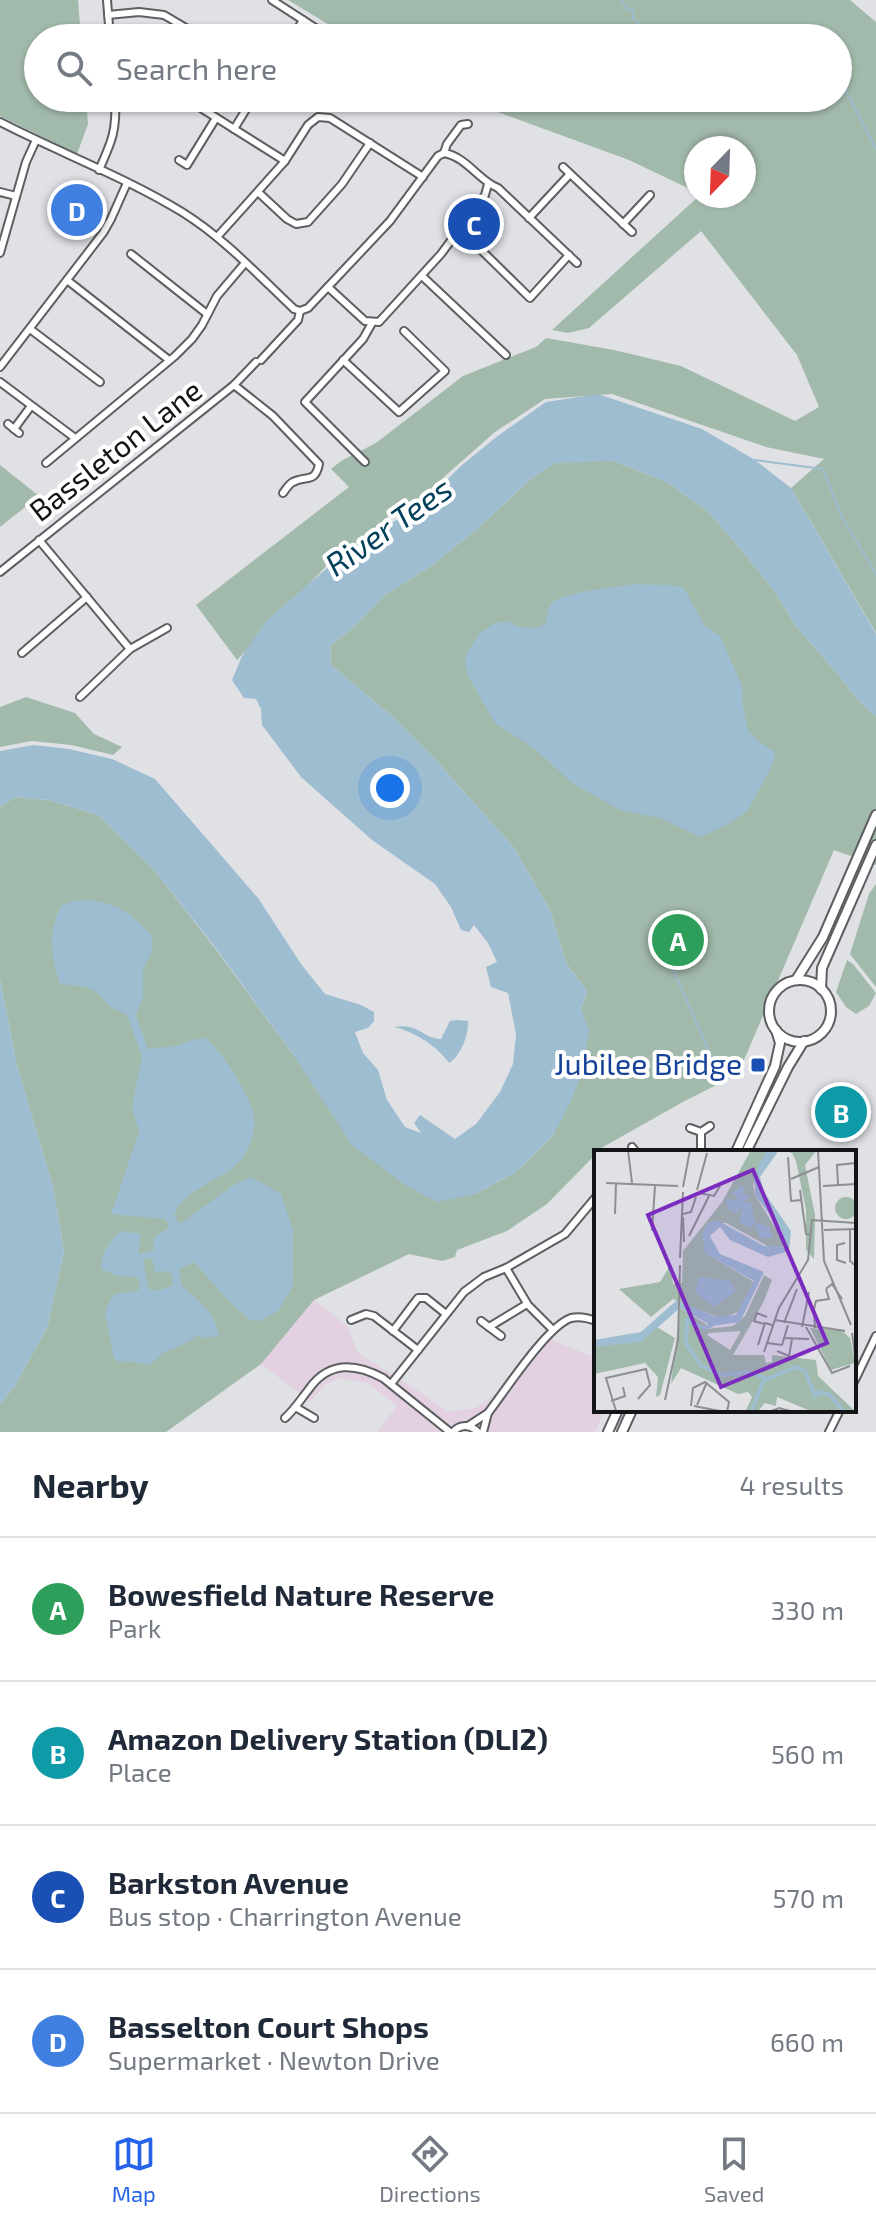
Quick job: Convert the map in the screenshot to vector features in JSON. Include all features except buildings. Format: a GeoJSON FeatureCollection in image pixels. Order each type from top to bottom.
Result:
{"type":"FeatureCollection","features":[{"type":"Feature","properties":{"kind":"street"},"geometry":{"type":"LineString","coordinates":[[107,0],[109,24]]}},
{"type":"Feature","properties":{"kind":"street"},"geometry":{"type":"LineString","coordinates":[[272,0],[309,24]]}},
{"type":"Feature","properties":{"kind":"street"},"geometry":{"type":"LineString","coordinates":[[108,15],[139,12],[164,15],[179,24]]}},
{"type":"Feature","properties":{"kind":"street"},"geometry":{"type":"LineString","coordinates":[[301,24],[303,20]]}},
{"type":"Feature","properties":{"kind":"street"},"geometry":{"type":"LineString","coordinates":[[99,170],[113,139],[116,112]]}},
{"type":"Feature","properties":{"kind":"street"},"geometry":{"type":"LineString","coordinates":[[207,112],[285,161]]}},
{"type":"Feature","properties":{"kind":"street"},"geometry":{"type":"LineString","coordinates":[[234,129],[244,112]]}},
{"type":"Feature","properties":{"kind":"street"},"geometry":{"type":"LineString","coordinates":[[217,237],[285,161],[308,125],[318,117],[330,118],[423,177]]}},
{"type":"Feature","properties":{"kind":"street"},"geometry":{"type":"LineString","coordinates":[[179,160],[187,165],[216,118]]}},
{"type":"Feature","properties":{"kind":"street"},"geometry":{"type":"LineString","coordinates":[[0,122],[184,213],[217,237],[294,309],[300,311]]}},
{"type":"Feature","properties":{"kind":"street","name":"Bassleton Lane"},"geometry":{"type":"LineString","coordinates":[[0,572],[234,385],[298,320],[300,311],[308,308],[390,221],[438,156],[444,153],[461,125],[468,124]]}},
{"type":"Feature","properties":{"kind":"street"},"geometry":{"type":"LineString","coordinates":[[0,253],[26,162],[36,140]]}},
{"type":"Feature","properties":{"kind":"street"},"geometry":{"type":"LineString","coordinates":[[258,192],[287,219],[296,224],[308,222],[342,184],[370,143]]}},
{"type":"Feature","properties":{"kind":"street"},"geometry":{"type":"LineString","coordinates":[[444,153],[454,155],[488,184],[498,188],[577,263]]}},
{"type":"Feature","properties":{"kind":"street"},"geometry":{"type":"LineString","coordinates":[[563,167],[632,232]]}},
{"type":"Feature","properties":{"kind":"street"},"geometry":{"type":"LineString","coordinates":[[529,218],[570,174]]}},
{"type":"Feature","properties":{"kind":"street"},"geometry":{"type":"LineString","coordinates":[[0,367],[111,219],[127,183]]}},
{"type":"Feature","properties":{"kind":"street"},"geometry":{"type":"LineString","coordinates":[[328,287],[365,321],[379,322],[422,276],[485,195],[488,184]]}},
{"type":"Feature","properties":{"kind":"street"},"geometry":{"type":"LineString","coordinates":[[0,192],[16,196]]}},
{"type":"Feature","properties":{"kind":"street"},"geometry":{"type":"LineString","coordinates":[[623,224],[650,195]]}},
{"type":"Feature","properties":{"kind":"street"},"geometry":{"type":"LineString","coordinates":[[470,253],[474,243],[530,298],[569,255]]}},
{"type":"Feature","properties":{"kind":"street"},"geometry":{"type":"LineString","coordinates":[[131,254],[207,314]]}},
{"type":"Feature","properties":{"kind":"street"},"geometry":{"type":"LineString","coordinates":[[46,463],[192,339],[217,296],[245,263]]}},
{"type":"Feature","properties":{"kind":"street"},"geometry":{"type":"LineString","coordinates":[[422,276],[506,355]]}},
{"type":"Feature","properties":{"kind":"street"},"geometry":{"type":"LineString","coordinates":[[67,280],[169,360]]}},
{"type":"Feature","properties":{"kind":"street"},"geometry":{"type":"LineString","coordinates":[[365,462],[305,402],[363,339],[372,323]]}},
{"type":"Feature","properties":{"kind":"street"},"geometry":{"type":"LineString","coordinates":[[30,329],[100,382]]}},
{"type":"Feature","properties":{"kind":"street"},"geometry":{"type":"LineString","coordinates":[[343,360],[399,412],[445,371],[404,331]]}},
{"type":"Feature","properties":{"kind":"street"},"geometry":{"type":"LineString","coordinates":[[0,382],[75,438]]}},
{"type":"Feature","properties":{"kind":"street"},"geometry":{"type":"LineString","coordinates":[[234,385],[273,416],[319,464],[313,477],[291,483],[283,493]]}},
{"type":"Feature","properties":{"kind":"street"},"geometry":{"type":"LineString","coordinates":[[14,429],[31,406]]}},
{"type":"Feature","properties":{"kind":"street"},"geometry":{"type":"LineString","coordinates":[[284,476],[291,483]]}},
{"type":"Feature","properties":{"kind":"street"},"geometry":{"type":"LineString","coordinates":[[39,540],[130,649]]}},
{"type":"Feature","properties":{"kind":"street"},"geometry":{"type":"LineString","coordinates":[[22,653],[87,597]]}},
{"type":"Feature","properties":{"kind":"street"},"geometry":{"type":"LineString","coordinates":[[80,697],[130,649],[167,628]]}},
{"type":"Feature","properties":{"kind":"street"},"geometry":{"type":"LineString","coordinates":[[796,980],[823,937],[876,815]]}},
{"type":"Feature","properties":{"kind":"street"},"geometry":{"type":"LineString","coordinates":[[821,989],[822,968],[876,845]]}},
{"type":"Feature","properties":{"kind":"street"},"geometry":{"type":"LineString","coordinates":[[737,1150],[775,1066],[780,1043],[771,1020],[771,1002],[780,987],[796,980],[808,981],[821,989],[829,1001],[830,1018],[821,1034],[804,1041],[786,1038],[776,1030]]}},
{"type":"Feature","properties":{"kind":"street"},"geometry":{"type":"LineString","coordinates":[[747,1150],[804,1041]]}},
{"type":"Feature","properties":{"kind":"street"},"geometry":{"type":"LineString","coordinates":[[701,1132],[710,1126]]}},
{"type":"Feature","properties":{"kind":"street"},"geometry":{"type":"LineString","coordinates":[[690,1128],[701,1132]]}},
{"type":"Feature","properties":{"kind":"street"},"geometry":{"type":"LineString","coordinates":[[701,1132],[701,1150]]}},
{"type":"Feature","properties":{"kind":"street"},"geometry":{"type":"LineString","coordinates":[[391,1384],[471,1285],[565,1234],[594,1199]]}},
{"type":"Feature","properties":{"kind":"street"},"geometry":{"type":"LineString","coordinates":[[506,1268],[527,1304],[553,1330]]}},
{"type":"Feature","properties":{"kind":"street"},"geometry":{"type":"LineString","coordinates":[[393,1331],[418,1298],[426,1298],[446,1314]]}},
{"type":"Feature","properties":{"kind":"street"},"geometry":{"type":"LineString","coordinates":[[489,1327],[527,1304]]}},
{"type":"Feature","properties":{"kind":"street"},"geometry":{"type":"LineString","coordinates":[[351,1320],[366,1314],[374,1316],[418,1350]]}},
{"type":"Feature","properties":{"kind":"street"},"geometry":{"type":"LineString","coordinates":[[468,1426],[480,1432],[488,1413],[553,1330],[569,1319],[581,1316],[594,1320]]}},
{"type":"Feature","properties":{"kind":"street"},"geometry":{"type":"LineString","coordinates":[[481,1321],[501,1336]]}},
{"type":"Feature","properties":{"kind":"street"},"geometry":{"type":"LineString","coordinates":[[856,1378],[876,1336]]}},
{"type":"Feature","properties":{"kind":"street"},"geometry":{"type":"LineString","coordinates":[[285,1418],[297,1408],[320,1377],[334,1369],[359,1367],[391,1384],[451,1432],[468,1426],[488,1413]]}},
{"type":"Feature","properties":{"kind":"street"},"geometry":{"type":"LineString","coordinates":[[297,1408],[314,1418]]}},
{"type":"Feature","properties":{"kind":"street"},"geometry":{"type":"LineString","coordinates":[[608,1432],[617,1412]]}},
{"type":"Feature","properties":{"kind":"street"},"geometry":{"type":"LineString","coordinates":[[622,1432],[631,1412]]}},
{"type":"Feature","properties":{"kind":"street"},"geometry":{"type":"LineString","coordinates":[[829,1432],[839,1412]]}},
{"type":"Feature","properties":{"kind":"shaded area"},"geometry":{"type":"Polygon","coordinates":[[[314,1300],[347,1326],[358,1353],[447,1412],[475,1408],[486,1402],[524,1367],[547,1338],[594,1357],[594,1412],[603,1412],[595,1432],[377,1432],[397,1406],[368,1383],[340,1378],[325,1385],[310,1401],[261,1364],[314,1300]]]}},
{"type":"Feature","properties":{"kind":"green space"},"geometry":{"type":"Polygon","coordinates":[[[0,0],[78,0],[80,24],[24,24],[24,112],[87,112],[88,124],[77,154],[0,116],[0,0]]]}},
{"type":"Feature","properties":{"kind":"green space"},"geometry":{"type":"Polygon","coordinates":[[[288,0],[850,0],[876,22],[876,633],[791,488],[824,459],[766,447],[612,394],[545,399],[495,432],[415,507],[375,528],[333,559],[237,660],[196,605],[349,487],[331,469],[341,461],[376,443],[463,376],[536,347],[546,338],[681,366],[795,421],[819,407],[797,355],[701,231],[589,328],[568,333],[552,330],[686,208],[756,208],[756,136],[684,136],[684,186],[629,160],[497,112],[852,112],[852,24],[328,24],[288,0]]]}},
{"type":"Feature","properties":{"kind":"green space"},"geometry":{"type":"Polygon","coordinates":[[[613,461],[667,482],[706,510],[773,589],[796,626],[876,717],[876,865],[834,850],[738,1074],[594,1150],[594,1156],[547,1204],[507,1231],[457,1250],[455,1257],[442,1261],[409,1254],[314,1300],[261,1364],[166,1432],[0,1432],[0,1404],[14,1387],[47,1328],[64,1252],[53,1187],[17,1066],[0,979],[0,807],[15,797],[49,800],[98,815],[154,870],[292,1053],[475,1194],[516,1172],[554,1134],[587,991],[566,963],[550,910],[514,848],[394,718],[331,665],[330,646],[385,595],[431,566],[532,478],[555,463],[613,461]]]}},
{"type":"Feature","properties":{"kind":"green space"},"geometry":{"type":"Polygon","coordinates":[[[0,465],[39,496],[0,527],[0,465]]]}},
{"type":"Feature","properties":{"kind":"green space"},"geometry":{"type":"Polygon","coordinates":[[[26,697],[75,713],[94,734],[122,747],[113,755],[71,745],[32,741],[0,747],[0,707],[26,697]]]}},
{"type":"Feature","properties":{"kind":"green space"},"geometry":{"type":"Polygon","coordinates":[[[876,884],[876,987],[850,954],[869,894],[876,884]]]}},
{"type":"Feature","properties":{"kind":"green space"},"geometry":{"type":"Polygon","coordinates":[[[847,960],[876,993],[869,1006],[856,1014],[846,1007],[836,992],[847,960]]]}},
{"type":"Feature","properties":{"kind":"water","name":"River Tees"},"geometry":{"type":"Polygon","coordinates":[[[598,394],[702,429],[755,460],[791,488],[876,634],[876,717],[796,626],[773,589],[706,510],[667,482],[613,461],[555,463],[532,478],[431,566],[385,595],[330,646],[331,665],[394,718],[433,757],[514,848],[550,910],[566,963],[587,991],[581,1009],[589,1030],[583,1069],[554,1134],[516,1172],[475,1194],[437,1202],[405,1185],[352,1145],[292,1053],[214,946],[154,870],[98,815],[49,800],[15,797],[0,807],[0,751],[33,745],[69,749],[112,759],[155,779],[258,898],[301,964],[325,994],[374,1012],[374,1021],[368,1028],[355,1032],[363,1053],[378,1070],[387,1100],[405,1127],[421,1133],[414,1123],[420,1115],[455,1139],[476,1124],[500,1092],[513,1064],[516,1034],[508,993],[491,987],[486,967],[497,962],[488,943],[474,925],[469,932],[461,930],[451,907],[435,884],[372,840],[301,777],[262,725],[261,709],[256,699],[244,698],[232,680],[242,656],[266,621],[334,562],[372,533],[416,510],[462,465],[546,402],[598,394]]]}},
{"type":"Feature","properties":{"kind":"water"},"geometry":{"type":"Polygon","coordinates":[[[639,584],[684,588],[705,626],[720,636],[743,688],[742,702],[748,730],[775,752],[774,762],[748,810],[727,825],[700,837],[660,818],[620,810],[571,782],[535,749],[495,723],[468,676],[465,664],[467,653],[480,633],[495,623],[508,621],[519,627],[537,628],[545,624],[549,607],[555,600],[591,590],[639,584]]]}},
{"type":"Feature","properties":{"kind":"water"},"geometry":{"type":"Polygon","coordinates":[[[88,900],[117,907],[152,936],[152,952],[143,969],[143,998],[136,1015],[148,1049],[177,1046],[205,1038],[232,1071],[253,1110],[253,1134],[243,1157],[227,1172],[192,1193],[174,1216],[179,1223],[183,1222],[235,1184],[251,1177],[281,1194],[293,1231],[293,1286],[278,1311],[261,1321],[250,1320],[194,1262],[180,1269],[181,1285],[210,1313],[219,1336],[204,1338],[198,1335],[163,1353],[149,1365],[118,1362],[114,1358],[105,1313],[116,1294],[138,1291],[137,1277],[118,1276],[101,1269],[106,1248],[121,1231],[141,1234],[138,1254],[154,1250],[153,1239],[169,1227],[165,1219],[111,1214],[139,1132],[132,1106],[142,1056],[127,1015],[109,1006],[98,993],[86,987],[60,984],[52,936],[61,906],[88,900]],[[152,1258],[143,1260],[149,1290],[161,1290],[173,1285],[172,1274],[164,1271],[155,1273],[152,1258]]]}},
{"type":"Feature","properties":{"kind":"water"},"geometry":{"type":"Polygon","coordinates":[[[0,979],[17,1066],[53,1187],[64,1252],[47,1328],[14,1387],[0,1404],[0,979]]]}},
{"type":"Feature","properties":{"kind":"water"},"geometry":{"type":"Polygon","coordinates":[[[450,1021],[468,1021],[467,1032],[461,1050],[449,1063],[425,1040],[394,1027],[410,1027],[441,1039],[450,1021]]]}},
{"type":"Feature","properties":{"kind":"waterway"},"geometry":{"type":"LineString","coordinates":[[621,0],[627,9],[634,11],[633,18],[639,24]]}},
{"type":"Feature","properties":{"kind":"waterway"},"geometry":{"type":"LineString","coordinates":[[852,103],[876,149]]}},
{"type":"Feature","properties":{"kind":"waterway"},"geometry":{"type":"LineString","coordinates":[[755,460],[823,469],[842,517],[876,574]]}},
{"type":"Feature","properties":{"kind":"waterway"},"geometry":{"type":"LineString","coordinates":[[662,944],[722,1082]]}},
{"type":"Feature","properties":{"kind":"place","name":"Basselton Court Shops"},"geometry":{"type":"Point","coordinates":[77,210]}},
{"type":"Feature","properties":{"kind":"place","name":"Barkston Avenue"},"geometry":{"type":"Point","coordinates":[474,224]}},
{"type":"Feature","properties":{"kind":"place","name":"Bowesfield Nature Reserve"},"geometry":{"type":"Point","coordinates":[678,940]}},
{"type":"Feature","properties":{"kind":"place","name":"Jubilee Bridge"},"geometry":{"type":"Point","coordinates":[758,1065]}},
{"type":"Feature","properties":{"kind":"place","name":"Amazon Delivery Station (DLI2)"},"geometry":{"type":"Point","coordinates":[841,1112]}}]}
